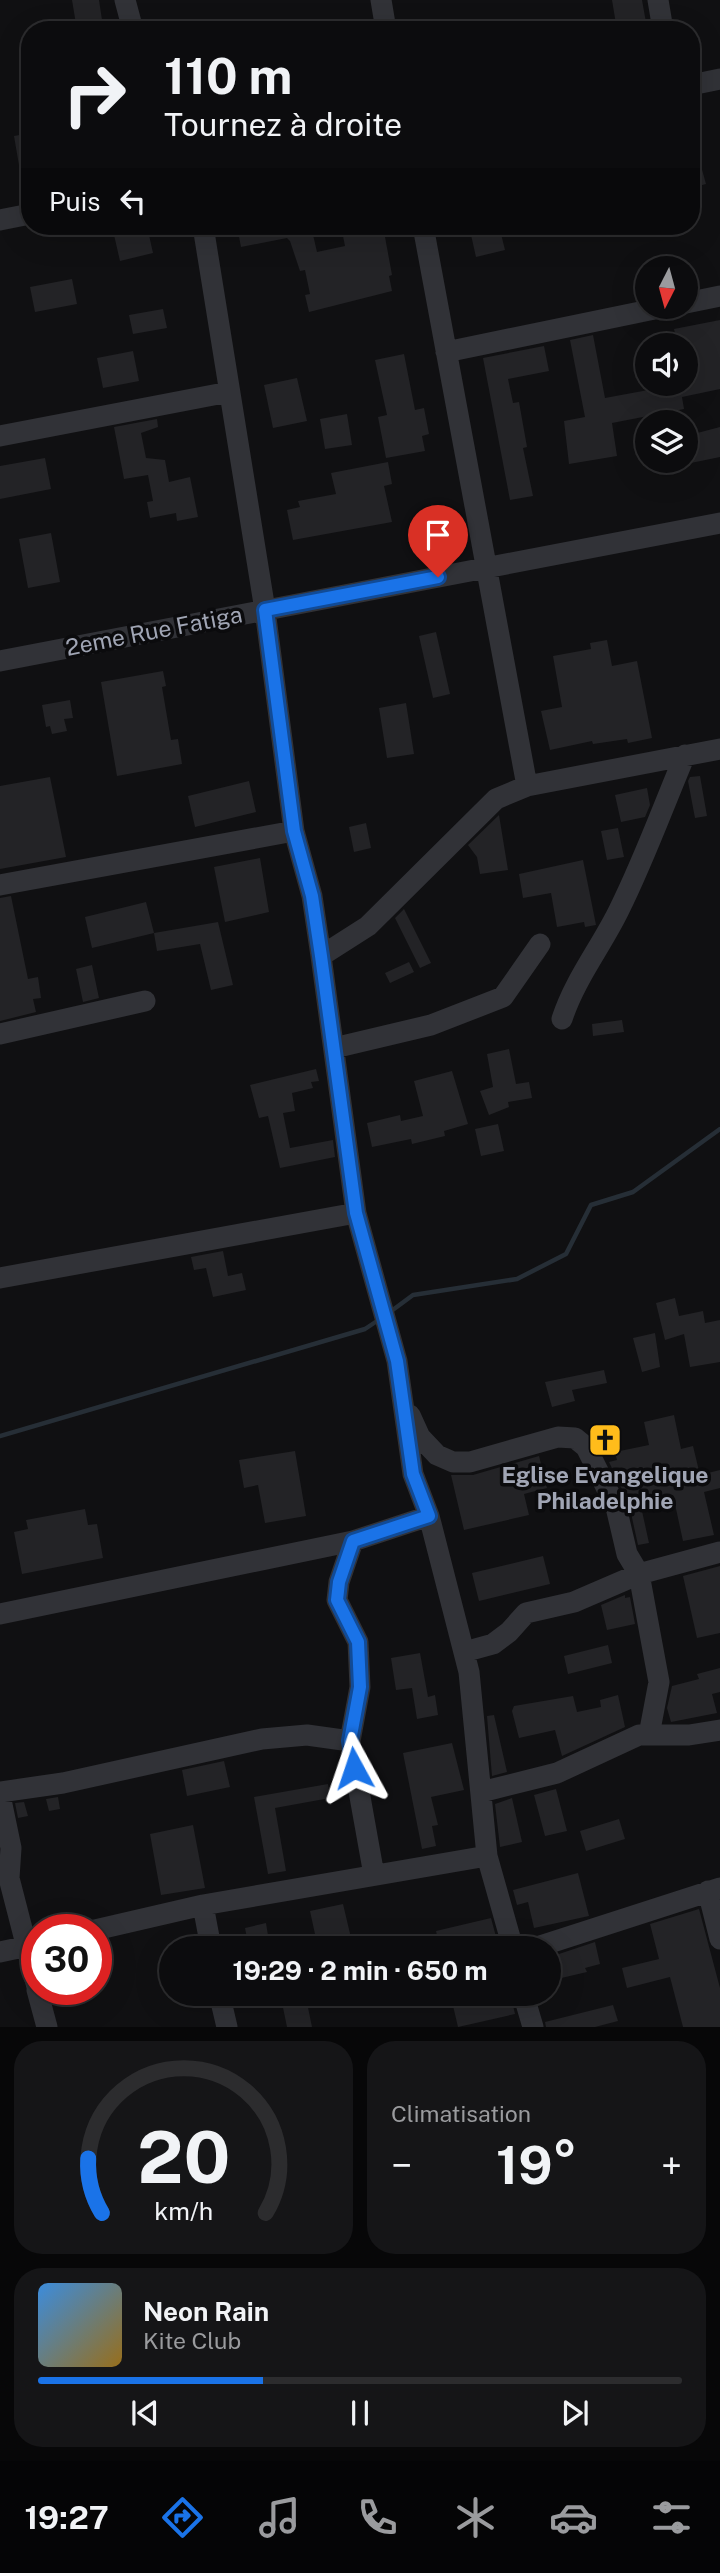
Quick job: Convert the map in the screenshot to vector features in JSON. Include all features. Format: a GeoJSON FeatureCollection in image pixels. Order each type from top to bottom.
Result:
{"type":"FeatureCollection","features":[{"type":"Feature","properties":{"kind":"street"},"geometry":{"type":"LineString","coordinates":[[125,0],[131,21]]}},
{"type":"Feature","properties":{"kind":"street"},"geometry":{"type":"LineString","coordinates":[[381,0],[384,21]]}},
{"type":"Feature","properties":{"kind":"street"},"geometry":{"type":"LineString","coordinates":[[658,0],[662,21]]}},
{"type":"Feature","properties":{"kind":"street"},"geometry":{"type":"LineString","coordinates":[[700,83],[720,79]]}},
{"type":"Feature","properties":{"kind":"street"},"geometry":{"type":"LineString","coordinates":[[0,220],[21,216]]}},
{"type":"Feature","properties":{"kind":"street"},"geometry":{"type":"LineString","coordinates":[[204,235],[265,610],[294,831],[312,896],[356,1213],[381,1297],[400,1389],[413,1474],[429,1516],[469,1672],[487,1856],[510,1936]]}},
{"type":"Feature","properties":{"kind":"street"},"geometry":{"type":"LineString","coordinates":[[425,235],[527,786]]}},
{"type":"Feature","properties":{"kind":"street"},"geometry":{"type":"LineString","coordinates":[[698,301],[720,296]]}},
{"type":"Feature","properties":{"kind":"street"},"geometry":{"type":"LineString","coordinates":[[446,352],[635,313]]}},
{"type":"Feature","properties":{"kind":"street"},"geometry":{"type":"LineString","coordinates":[[0,436],[229,392]]}},
{"type":"Feature","properties":{"kind":"street","name":"2eme Rue Fatiga"},"geometry":{"type":"LineString","coordinates":[[0,661],[720,523]]}},
{"type":"Feature","properties":{"kind":"street"},"geometry":{"type":"LineString","coordinates":[[321,956],[368,926],[496,799],[527,786],[720,749]]}},
{"type":"Feature","properties":{"kind":"street"},"geometry":{"type":"LineString","coordinates":[[562,1019],[572,989],[601,946],[634,879],[685,755]]}},
{"type":"Feature","properties":{"kind":"street"},"geometry":{"type":"LineString","coordinates":[[0,885],[294,831]]}},
{"type":"Feature","properties":{"kind":"street"},"geometry":{"type":"LineString","coordinates":[[334,1048],[432,1025],[503,997],[540,944]]}},
{"type":"Feature","properties":{"kind":"street"},"geometry":{"type":"LineString","coordinates":[[0,1034],[145,1000]]}},
{"type":"Feature","properties":{"kind":"street"},"geometry":{"type":"LineString","coordinates":[[0,1278],[356,1213]]}},
{"type":"Feature","properties":{"kind":"street"},"geometry":{"type":"LineString","coordinates":[[400,1389],[420,1437],[437,1455],[453,1462],[470,1462],[558,1437],[575,1438],[586,1447],[616,1507],[627,1553],[639,1574],[659,1682],[649,1735]]}},
{"type":"Feature","properties":{"kind":"street"},"geometry":{"type":"LineString","coordinates":[[0,1614],[353,1541],[429,1516]]}},
{"type":"Feature","properties":{"kind":"street"},"geometry":{"type":"LineString","coordinates":[[353,1541],[339,1582],[337,1600],[358,1642],[360,1687],[350,1741],[374,1875]]}},
{"type":"Feature","properties":{"kind":"street"},"geometry":{"type":"LineString","coordinates":[[464,1652],[492,1644],[509,1632],[526,1613],[574,1602],[639,1574],[686,1559],[720,1552]]}},
{"type":"Feature","properties":{"kind":"street"},"geometry":{"type":"LineString","coordinates":[[481,1792],[557,1773],[608,1747],[639,1735],[689,1735],[720,1730]]}},
{"type":"Feature","properties":{"kind":"street"},"geometry":{"type":"LineString","coordinates":[[21,1915],[9,1878],[11,1847],[0,1794],[262,1740],[307,1735],[350,1741]]}},
{"type":"Feature","properties":{"kind":"street"},"geometry":{"type":"LineString","coordinates":[[112,1926],[203,1905],[487,1856]]}},
{"type":"Feature","properties":{"kind":"street"},"geometry":{"type":"LineString","coordinates":[[561,1939],[714,1890],[720,1940]]}},
{"type":"Feature","properties":{"kind":"street"},"geometry":{"type":"LineString","coordinates":[[203,1905],[209,1936]]}},
{"type":"Feature","properties":{"kind":"street"},"geometry":{"type":"LineString","coordinates":[[0,1952],[21,1947]]}},
{"type":"Feature","properties":{"kind":"street"},"geometry":{"type":"LineString","coordinates":[[41,2005],[47,2027]]}},
{"type":"Feature","properties":{"kind":"street"},"geometry":{"type":"LineString","coordinates":[[222,2006],[227,2027]]}},
{"type":"Feature","properties":{"kind":"street"},"geometry":{"type":"LineString","coordinates":[[527,2006],[533,2027]]}},
{"type":"Feature","properties":{"kind":"building"},"geometry":{"type":"Polygon","coordinates":[[[72,0],[99,0],[102,20],[76,21],[72,0]]]}},
{"type":"Feature","properties":{"kind":"building"},"geometry":{"type":"Polygon","coordinates":[[[612,0],[642,0],[646,21],[616,21],[612,0]]]}},
{"type":"Feature","properties":{"kind":"building"},"geometry":{"type":"Polygon","coordinates":[[[21,135],[21,171],[20,171],[14,136],[21,135]]]}},
{"type":"Feature","properties":{"kind":"building"},"geometry":{"type":"Polygon","coordinates":[[[700,162],[706,184],[700,186],[700,162]]]}},
{"type":"Feature","properties":{"kind":"building"},"geometry":{"type":"Polygon","coordinates":[[[114,235],[149,235],[153,253],[120,261],[114,235]]]}},
{"type":"Feature","properties":{"kind":"building"},"geometry":{"type":"Polygon","coordinates":[[[239,235],[313,235],[317,252],[345,246],[343,235],[385,235],[392,291],[309,312],[305,295],[310,294],[305,270],[300,271],[287,238],[241,247],[239,235]]]}},
{"type":"Feature","properties":{"kind":"building"},"geometry":{"type":"Polygon","coordinates":[[[471,235],[501,235],[505,250],[476,257],[471,235]]]}},
{"type":"Feature","properties":{"kind":"building"},"geometry":{"type":"Polygon","coordinates":[[[72,279],[77,304],[35,312],[30,287],[72,279]]]}},
{"type":"Feature","properties":{"kind":"building"},"geometry":{"type":"Polygon","coordinates":[[[163,309],[167,328],[133,334],[129,315],[163,309]]]}},
{"type":"Feature","properties":{"kind":"building"},"geometry":{"type":"Polygon","coordinates":[[[720,320],[720,389],[698,394],[698,333],[675,333],[674,329],[720,320]]]}},
{"type":"Feature","properties":{"kind":"building"},"geometry":{"type":"Polygon","coordinates":[[[593,335],[605,398],[635,392],[635,396],[687,396],[682,397],[684,409],[635,410],[635,419],[612,423],[617,456],[569,464],[564,421],[585,417],[570,340],[593,335]]]}},
{"type":"Feature","properties":{"kind":"building"},"geometry":{"type":"Polygon","coordinates":[[[544,346],[549,371],[508,379],[513,403],[519,402],[527,447],[523,448],[533,496],[510,500],[483,358],[544,346]]]}},
{"type":"Feature","properties":{"kind":"building"},"geometry":{"type":"Polygon","coordinates":[[[133,351],[139,381],[103,388],[97,358],[133,351]]]}},
{"type":"Feature","properties":{"kind":"building"},"geometry":{"type":"Polygon","coordinates":[[[404,354],[415,410],[424,408],[429,434],[422,436],[425,451],[386,458],[378,417],[387,415],[375,360],[404,354]]]}},
{"type":"Feature","properties":{"kind":"building"},"geometry":{"type":"Polygon","coordinates":[[[297,378],[307,421],[273,428],[264,385],[297,378]]]}},
{"type":"Feature","properties":{"kind":"building"},"geometry":{"type":"Polygon","coordinates":[[[347,414],[352,445],[325,449],[320,419],[347,414]]]}},
{"type":"Feature","properties":{"kind":"building"},"geometry":{"type":"Polygon","coordinates":[[[157,419],[158,427],[141,433],[146,458],[165,460],[169,482],[190,477],[198,517],[177,521],[176,513],[150,518],[147,502],[153,501],[148,475],[124,479],[114,427],[157,419]]]}},
{"type":"Feature","properties":{"kind":"building"},"geometry":{"type":"Polygon","coordinates":[[[720,427],[720,457],[698,462],[698,433],[720,427]]]}},
{"type":"Feature","properties":{"kind":"building"},"geometry":{"type":"Polygon","coordinates":[[[45,458],[51,489],[0,499],[0,466],[45,458]]]}},
{"type":"Feature","properties":{"kind":"building"},"geometry":{"type":"Polygon","coordinates":[[[388,462],[392,484],[384,486],[392,522],[293,540],[287,510],[300,507],[298,501],[336,494],[331,473],[388,462]]]}},
{"type":"Feature","properties":{"kind":"building"},"geometry":{"type":"Polygon","coordinates":[[[51,533],[60,582],[28,588],[19,539],[51,533]]]}},
{"type":"Feature","properties":{"kind":"building"},"geometry":{"type":"Polygon","coordinates":[[[436,632],[450,694],[433,698],[419,636],[436,632]]]}},
{"type":"Feature","properties":{"kind":"building"},"geometry":{"type":"Polygon","coordinates":[[[607,640],[612,666],[637,661],[652,738],[628,743],[627,739],[593,744],[592,741],[550,750],[541,711],[562,707],[553,656],[591,649],[590,643],[607,640]]]}},
{"type":"Feature","properties":{"kind":"building"},"geometry":{"type":"Polygon","coordinates":[[[163,671],[166,686],[162,687],[171,740],[178,739],[182,764],[117,776],[101,682],[163,671]]]}},
{"type":"Feature","properties":{"kind":"building"},"geometry":{"type":"Polygon","coordinates":[[[70,700],[73,718],[64,719],[67,731],[52,734],[50,726],[46,727],[42,705],[70,700]]]}},
{"type":"Feature","properties":{"kind":"building"},"geometry":{"type":"Polygon","coordinates":[[[406,703],[414,754],[387,758],[379,708],[406,703]]]}},
{"type":"Feature","properties":{"kind":"building"},"geometry":{"type":"Polygon","coordinates":[[[700,776],[707,816],[695,818],[688,781],[690,777],[700,776]]]}},
{"type":"Feature","properties":{"kind":"building"},"geometry":{"type":"Polygon","coordinates":[[[50,777],[66,857],[0,869],[0,786],[50,777]]]}},
{"type":"Feature","properties":{"kind":"building"},"geometry":{"type":"Polygon","coordinates":[[[249,781],[256,812],[195,827],[188,796],[249,781]]]}},
{"type":"Feature","properties":{"kind":"building"},"geometry":{"type":"Polygon","coordinates":[[[647,788],[650,805],[645,817],[621,822],[615,795],[647,788]]]}},
{"type":"Feature","properties":{"kind":"building"},"geometry":{"type":"Polygon","coordinates":[[[499,815],[508,870],[480,874],[477,857],[468,845],[499,815]]]}},
{"type":"Feature","properties":{"kind":"building"},"geometry":{"type":"Polygon","coordinates":[[[366,823],[371,848],[354,852],[349,827],[366,823]]]}},
{"type":"Feature","properties":{"kind":"building"},"geometry":{"type":"Polygon","coordinates":[[[618,828],[624,857],[607,860],[601,831],[618,828]]]}},
{"type":"Feature","properties":{"kind":"building"},"geometry":{"type":"Polygon","coordinates":[[[260,858],[269,912],[225,922],[214,867],[260,858]]]}},
{"type":"Feature","properties":{"kind":"building"},"geometry":{"type":"Polygon","coordinates":[[[583,860],[596,925],[585,927],[584,922],[557,927],[551,893],[523,898],[519,874],[583,860]]]}},
{"type":"Feature","properties":{"kind":"building"},"geometry":{"type":"Polygon","coordinates":[[[11,896],[28,979],[38,977],[41,998],[33,999],[36,1012],[0,1021],[0,898],[11,896]]]}},
{"type":"Feature","properties":{"kind":"building"},"geometry":{"type":"Polygon","coordinates":[[[146,902],[154,933],[92,948],[85,917],[146,902]]]}},
{"type":"Feature","properties":{"kind":"building"},"geometry":{"type":"Polygon","coordinates":[[[404,909],[431,963],[420,968],[395,918],[404,909]]]}},
{"type":"Feature","properties":{"kind":"building"},"geometry":{"type":"Polygon","coordinates":[[[218,922],[233,985],[211,990],[200,944],[157,951],[154,933],[218,922]]]}},
{"type":"Feature","properties":{"kind":"building"},"geometry":{"type":"Polygon","coordinates":[[[409,962],[414,972],[390,983],[385,973],[409,962]]]}},
{"type":"Feature","properties":{"kind":"building"},"geometry":{"type":"Polygon","coordinates":[[[92,965],[99,998],[83,1002],[76,969],[92,965]]]}},
{"type":"Feature","properties":{"kind":"building"},"geometry":{"type":"Polygon","coordinates":[[[622,1020],[624,1032],[593,1036],[592,1024],[622,1020]]]}},
{"type":"Feature","properties":{"kind":"building"},"geometry":{"type":"Polygon","coordinates":[[[509,1049],[516,1084],[529,1082],[532,1098],[508,1102],[509,1107],[489,1115],[480,1091],[493,1087],[487,1054],[509,1049]]]}},
{"type":"Feature","properties":{"kind":"building"},"geometry":{"type":"Polygon","coordinates":[[[316,1069],[319,1081],[311,1082],[313,1088],[292,1093],[295,1111],[283,1113],[290,1148],[333,1140],[335,1157],[280,1168],[268,1116],[259,1118],[250,1085],[316,1069]]]}},
{"type":"Feature","properties":{"kind":"building"},"geometry":{"type":"Polygon","coordinates":[[[452,1071],[468,1124],[444,1131],[445,1136],[412,1144],[411,1139],[372,1147],[367,1123],[400,1115],[401,1121],[423,1116],[414,1081],[452,1071]]]}},
{"type":"Feature","properties":{"kind":"building"},"geometry":{"type":"Polygon","coordinates":[[[498,1124],[504,1151],[481,1156],[475,1129],[498,1124]]]}},
{"type":"Feature","properties":{"kind":"building"},"geometry":{"type":"Polygon","coordinates":[[[223,1251],[228,1276],[242,1273],[246,1290],[213,1297],[206,1268],[194,1270],[191,1257],[223,1251]]]}},
{"type":"Feature","properties":{"kind":"building"},"geometry":{"type":"Polygon","coordinates":[[[675,1298],[679,1316],[703,1311],[705,1323],[720,1320],[720,1362],[690,1367],[684,1334],[665,1340],[656,1303],[675,1298]]]}},
{"type":"Feature","properties":{"kind":"building"},"geometry":{"type":"Polygon","coordinates":[[[655,1333],[660,1367],[642,1372],[633,1338],[655,1333]]]}},
{"type":"Feature","properties":{"kind":"building"},"geometry":{"type":"Polygon","coordinates":[[[604,1370],[607,1383],[572,1390],[575,1401],[552,1407],[545,1382],[604,1370]]]}},
{"type":"Feature","properties":{"kind":"building"},"geometry":{"type":"Polygon","coordinates":[[[674,1415],[681,1449],[693,1446],[700,1475],[720,1470],[720,1488],[704,1492],[714,1535],[683,1541],[673,1495],[640,1502],[649,1543],[638,1545],[629,1504],[609,1462],[617,1460],[615,1452],[649,1445],[644,1422],[674,1415]]]}},
{"type":"Feature","properties":{"kind":"building"},"geometry":{"type":"Polygon","coordinates":[[[295,1451],[306,1516],[265,1523],[258,1485],[244,1488],[239,1460],[295,1451]]]}},
{"type":"Feature","properties":{"kind":"building"},"geometry":{"type":"Polygon","coordinates":[[[539,1456],[547,1488],[524,1494],[529,1515],[464,1530],[451,1475],[473,1475],[539,1456]]]}},
{"type":"Feature","properties":{"kind":"building"},"geometry":{"type":"Polygon","coordinates":[[[85,1509],[88,1525],[97,1524],[103,1558],[22,1574],[14,1532],[28,1529],[26,1520],[85,1509]]]}},
{"type":"Feature","properties":{"kind":"building"},"geometry":{"type":"Polygon","coordinates":[[[543,1556],[550,1584],[479,1601],[472,1573],[543,1556]]]}},
{"type":"Feature","properties":{"kind":"building"},"geometry":{"type":"Polygon","coordinates":[[[720,1566],[720,1633],[697,1638],[683,1576],[720,1566]]]}},
{"type":"Feature","properties":{"kind":"building"},"geometry":{"type":"Polygon","coordinates":[[[625,1595],[625,1598],[630,1597],[635,1624],[607,1630],[601,1605],[625,1595]]]}},
{"type":"Feature","properties":{"kind":"building"},"geometry":{"type":"Polygon","coordinates":[[[608,1645],[612,1663],[568,1674],[564,1656],[608,1645]]]}},
{"type":"Feature","properties":{"kind":"building"},"geometry":{"type":"Polygon","coordinates":[[[420,1653],[428,1697],[435,1695],[438,1715],[417,1719],[412,1688],[396,1690],[391,1658],[420,1653]]]}},
{"type":"Feature","properties":{"kind":"building"},"geometry":{"type":"Polygon","coordinates":[[[720,1668],[720,1692],[712,1694],[717,1713],[671,1722],[667,1708],[672,1686],[699,1679],[697,1674],[720,1668]]]}},
{"type":"Feature","properties":{"kind":"building"},"geometry":{"type":"Polygon","coordinates":[[[618,1695],[625,1727],[562,1756],[555,1730],[519,1738],[512,1711],[514,1706],[573,1696],[577,1712],[601,1707],[600,1700],[618,1695]]]}},
{"type":"Feature","properties":{"kind":"building"},"geometry":{"type":"Polygon","coordinates":[[[494,1715],[507,1772],[492,1776],[487,1716],[494,1715]]]}},
{"type":"Feature","properties":{"kind":"building"},"geometry":{"type":"Polygon","coordinates":[[[452,1743],[464,1790],[431,1797],[438,1825],[432,1826],[436,1846],[422,1849],[403,1753],[452,1743]]]}},
{"type":"Feature","properties":{"kind":"building"},"geometry":{"type":"Polygon","coordinates":[[[224,1761],[230,1787],[187,1796],[182,1770],[224,1761]]]}},
{"type":"Feature","properties":{"kind":"building"},"geometry":{"type":"Polygon","coordinates":[[[328,1784],[330,1798],[275,1808],[286,1871],[268,1874],[254,1797],[328,1784]]]}},
{"type":"Feature","properties":{"kind":"building"},"geometry":{"type":"Polygon","coordinates":[[[556,1789],[567,1831],[545,1836],[534,1795],[556,1789]]]}},
{"type":"Feature","properties":{"kind":"building"},"geometry":{"type":"Polygon","coordinates":[[[58,1797],[60,1809],[49,1811],[46,1799],[58,1797]]]}},
{"type":"Feature","properties":{"kind":"building"},"geometry":{"type":"Polygon","coordinates":[[[512,1798],[522,1842],[500,1847],[495,1804],[512,1798]]]}},
{"type":"Feature","properties":{"kind":"building"},"geometry":{"type":"Polygon","coordinates":[[[24,1802],[28,1816],[18,1818],[15,1803],[24,1802]]]}},
{"type":"Feature","properties":{"kind":"building"},"geometry":{"type":"Polygon","coordinates":[[[619,1819],[625,1839],[586,1851],[580,1831],[619,1819]]]}},
{"type":"Feature","properties":{"kind":"building"},"geometry":{"type":"Polygon","coordinates":[[[193,1825],[205,1888],[161,1895],[150,1834],[193,1825]]]}},
{"type":"Feature","properties":{"kind":"building"},"geometry":{"type":"Polygon","coordinates":[[[578,1873],[589,1916],[534,1928],[528,1902],[517,1905],[513,1890],[578,1873]]]}},
{"type":"Feature","properties":{"kind":"building"},"geometry":{"type":"Polygon","coordinates":[[[343,1904],[351,1936],[315,1936],[310,1911],[343,1904]]]}},
{"type":"Feature","properties":{"kind":"building"},"geometry":{"type":"Polygon","coordinates":[[[699,1909],[720,1988],[720,2027],[683,2027],[670,1977],[627,1988],[622,1968],[659,1959],[650,1924],[699,1909]]]}},
{"type":"Feature","properties":{"kind":"building"},"geometry":{"type":"Polygon","coordinates":[[[491,1918],[496,1936],[437,1936],[436,1931],[491,1918]]]}},
{"type":"Feature","properties":{"kind":"building"},"geometry":{"type":"Polygon","coordinates":[[[266,1923],[268,1936],[247,1936],[245,1928],[266,1923]]]}},
{"type":"Feature","properties":{"kind":"building"},"geometry":{"type":"Polygon","coordinates":[[[595,1942],[600,1964],[585,1968],[587,1972],[561,1978],[561,1953],[595,1942]]]}},
{"type":"Feature","properties":{"kind":"building"},"geometry":{"type":"Polygon","coordinates":[[[613,2005],[618,2021],[595,2027],[546,2027],[545,2022],[613,2005]]]}},
{"type":"Feature","properties":{"kind":"building"},"geometry":{"type":"Polygon","coordinates":[[[283,2006],[308,2006],[312,2027],[287,2027],[283,2006]]]}},
{"type":"Feature","properties":{"kind":"building"},"geometry":{"type":"Polygon","coordinates":[[[453,2006],[513,2006],[515,2014],[458,2027],[453,2006]]]}},
{"type":"Feature","properties":{"kind":"waterway"},"geometry":{"type":"LineString","coordinates":[[390,1312],[413,1295],[517,1279],[566,1254],[591,1205],[633,1192],[720,1129]]}},
{"type":"Feature","properties":{"kind":"waterway"},"geometry":{"type":"LineString","coordinates":[[0,1436],[365,1329],[380,1319]]}},
{"type":"Feature","properties":{"kind":"place","name":"Eglise Evangelique Philadelphie"},"geometry":{"type":"Point","coordinates":[605,1440]}},
{"type":"Feature","properties":{"kind":"route"},"geometry":{"type":"LineString","coordinates":[[354,1768],[350,1741],[360,1687],[358,1642],[337,1600],[339,1582],[353,1541],[429,1516],[413,1474],[403,1419],[397,1361],[356,1213],[312,896],[294,831],[265,610],[438,577]]}}]}
